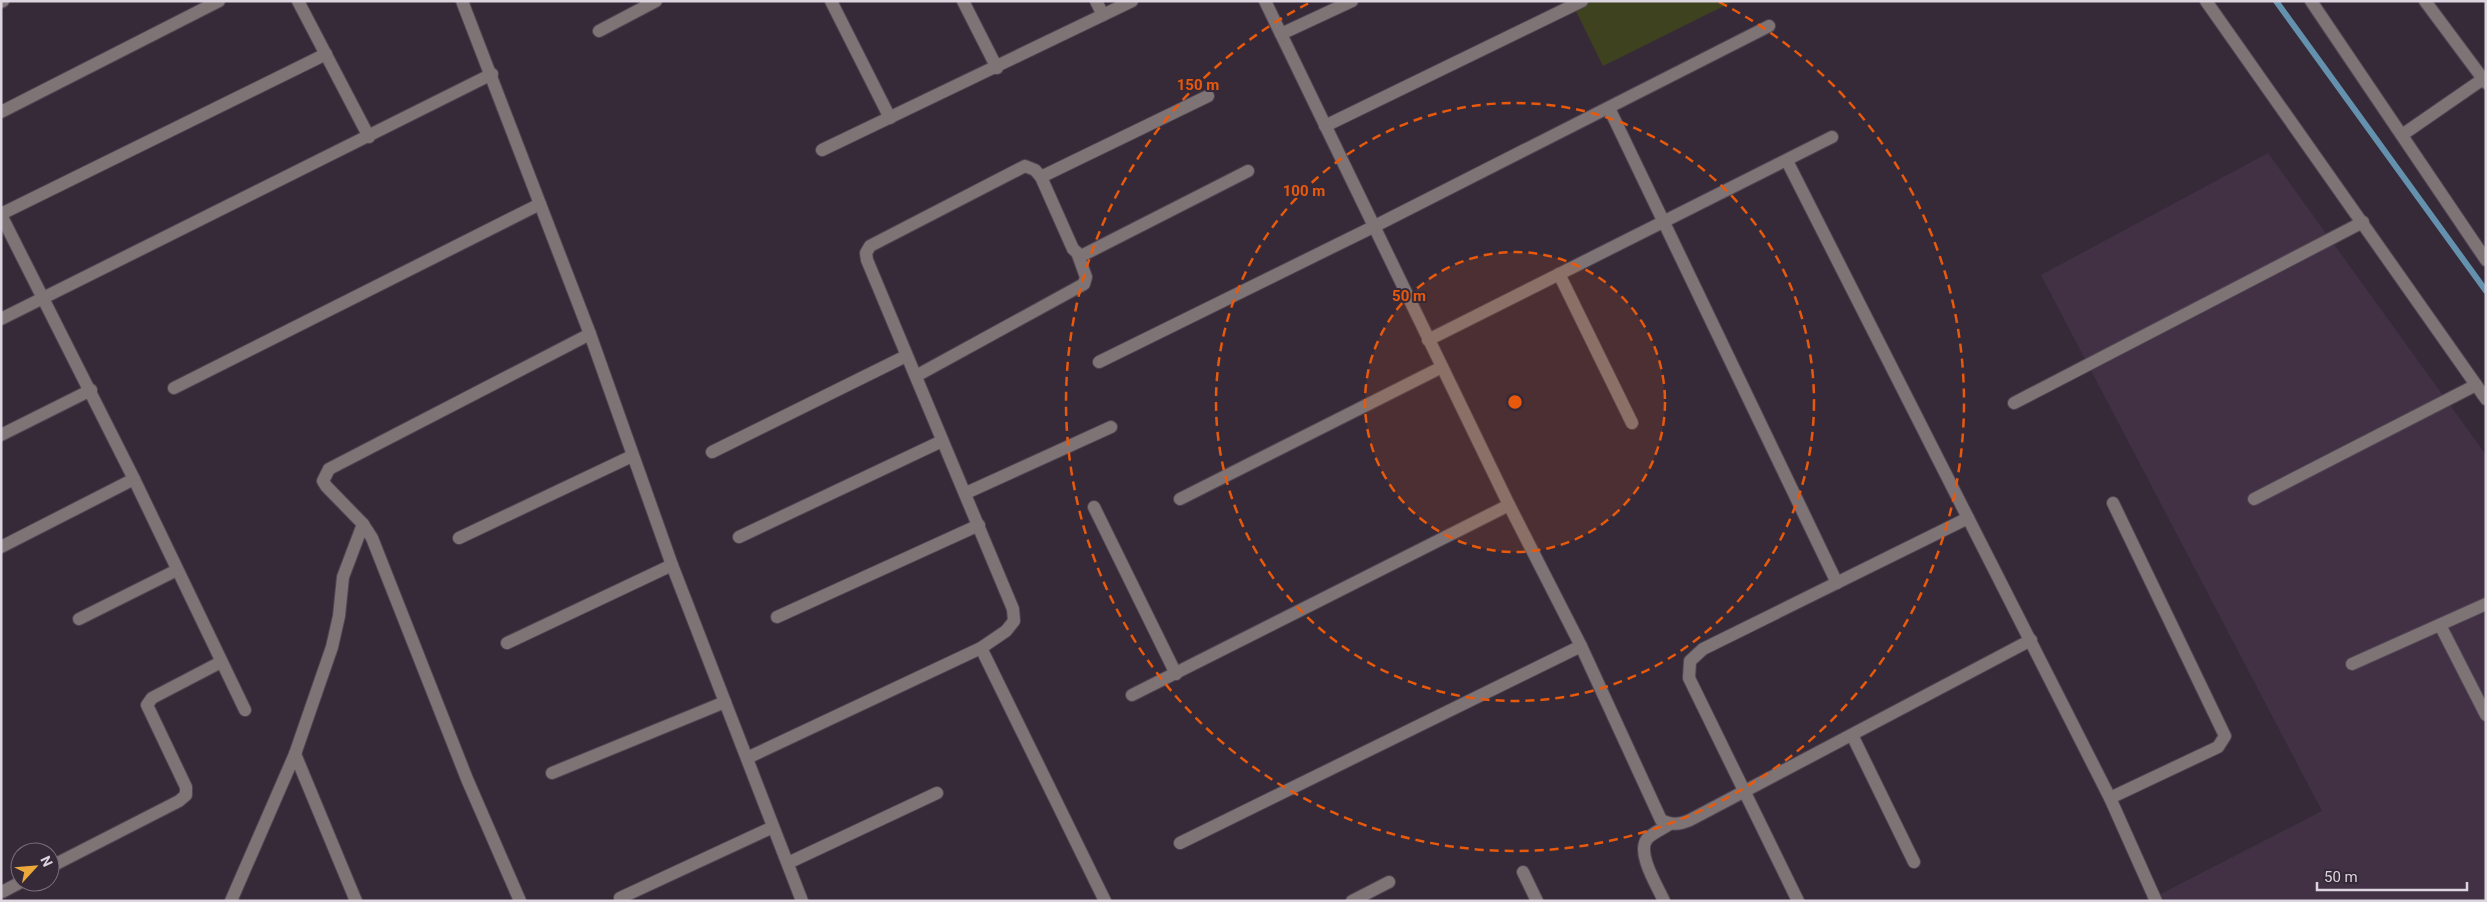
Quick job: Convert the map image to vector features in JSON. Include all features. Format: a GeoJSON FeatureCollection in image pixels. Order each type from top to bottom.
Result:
{"type":"FeatureCollection","features":[{"type":"Feature","properties":{"kind":"street"},"geometry":{"type":"LineString","coordinates":[[1,112],[220,1]]}},
{"type":"Feature","properties":{"kind":"street"},"geometry":{"type":"LineString","coordinates":[[298,1],[369,137]]}},
{"type":"Feature","properties":{"kind":"street"},"geometry":{"type":"LineString","coordinates":[[462,1],[492,74],[590,334],[672,565],[802,901]]}},
{"type":"Feature","properties":{"kind":"street"},"geometry":{"type":"LineString","coordinates":[[599,31],[656,1]]}},
{"type":"Feature","properties":{"kind":"street"},"geometry":{"type":"LineString","coordinates":[[831,1],[890,118]]}},
{"type":"Feature","properties":{"kind":"street"},"geometry":{"type":"LineString","coordinates":[[963,1],[996,68]]}},
{"type":"Feature","properties":{"kind":"street"},"geometry":{"type":"LineString","coordinates":[[1096,1],[1103,16]]}},
{"type":"Feature","properties":{"kind":"street"},"geometry":{"type":"LineString","coordinates":[[822,150],[1132,1]]}},
{"type":"Feature","properties":{"kind":"street"},"geometry":{"type":"LineString","coordinates":[[1265,1],[1508,505],[1581,646],[1657,813],[1662,820],[1670,824],[1679,825],[1690,820],[2031,640]]}},
{"type":"Feature","properties":{"kind":"street"},"geometry":{"type":"LineString","coordinates":[[1282,34],[1352,1]]}},
{"type":"Feature","properties":{"kind":"street"},"geometry":{"type":"LineString","coordinates":[[1325,126],[1582,1]]}},
{"type":"Feature","properties":{"kind":"street"},"geometry":{"type":"LineString","coordinates":[[2206,1],[2363,222],[2486,400]]}},
{"type":"Feature","properties":{"kind":"street"},"geometry":{"type":"LineString","coordinates":[[2311,1],[2486,260]]}},
{"type":"Feature","properties":{"kind":"street"},"geometry":{"type":"LineString","coordinates":[[2402,135],[2485,80],[2425,1]]}},
{"type":"Feature","properties":{"kind":"street"},"geometry":{"type":"LineString","coordinates":[[1099,362],[1375,226],[1768,26]]}},
{"type":"Feature","properties":{"kind":"street"},"geometry":{"type":"LineString","coordinates":[[245,710],[91,390],[42,298],[1,214],[326,54]]}},
{"type":"Feature","properties":{"kind":"street"},"geometry":{"type":"LineString","coordinates":[[1,319],[492,74]]}},
{"type":"Feature","properties":{"kind":"street"},"geometry":{"type":"LineString","coordinates":[[1041,177],[1208,96]]}},
{"type":"Feature","properties":{"kind":"street"},"geometry":{"type":"LineString","coordinates":[[1609,108],[1837,583]]}},
{"type":"Feature","properties":{"kind":"street"},"geometry":{"type":"LineString","coordinates":[[1428,340],[1832,137]]}},
{"type":"Feature","properties":{"kind":"street"},"geometry":{"type":"LineString","coordinates":[[1787,160],[2110,798],[2156,901]]}},
{"type":"Feature","properties":{"kind":"street"},"geometry":{"type":"LineString","coordinates":[[747,758],[981,648],[1006,631],[1014,621],[1013,610],[979,525],[906,356],[867,260],[866,253],[870,246],[1020,168],[1031,167],[1041,177],[1073,249],[1078,255],[1086,277],[1084,284],[916,376]]}},
{"type":"Feature","properties":{"kind":"street"},"geometry":{"type":"LineString","coordinates":[[1078,255],[1087,255],[1248,171]]}},
{"type":"Feature","properties":{"kind":"street"},"geometry":{"type":"LineString","coordinates":[[174,388],[540,204]]}},
{"type":"Feature","properties":{"kind":"street"},"geometry":{"type":"LineString","coordinates":[[2014,403],[2363,222]]}},
{"type":"Feature","properties":{"kind":"street"},"geometry":{"type":"LineString","coordinates":[[1559,274],[1632,423]]}},
{"type":"Feature","properties":{"kind":"street"},"geometry":{"type":"LineString","coordinates":[[520,901],[467,779],[378,551],[363,524],[326,486],[323,480],[324,474],[329,469],[590,334]]}},
{"type":"Feature","properties":{"kind":"street"},"geometry":{"type":"LineString","coordinates":[[712,452],[906,356]]}},
{"type":"Feature","properties":{"kind":"street"},"geometry":{"type":"LineString","coordinates":[[1180,499],[1442,367]]}},
{"type":"Feature","properties":{"kind":"street"},"geometry":{"type":"LineString","coordinates":[[2254,499],[2476,385]]}},
{"type":"Feature","properties":{"kind":"street"},"geometry":{"type":"LineString","coordinates":[[1,435],[91,390]]}},
{"type":"Feature","properties":{"kind":"street"},"geometry":{"type":"LineString","coordinates":[[966,493],[1111,427]]}},
{"type":"Feature","properties":{"kind":"street"},"geometry":{"type":"LineString","coordinates":[[739,537],[942,441]]}},
{"type":"Feature","properties":{"kind":"street"},"geometry":{"type":"LineString","coordinates":[[460,538],[632,456]]}},
{"type":"Feature","properties":{"kind":"street"},"geometry":{"type":"LineString","coordinates":[[1,547],[134,478]]}},
{"type":"Feature","properties":{"kind":"street"},"geometry":{"type":"LineString","coordinates":[[2110,798],[2218,747],[2225,736],[2113,502]]}},
{"type":"Feature","properties":{"kind":"street"},"geometry":{"type":"LineString","coordinates":[[1132,696],[1508,505]]}},
{"type":"Feature","properties":{"kind":"street"},"geometry":{"type":"LineString","coordinates":[[1094,507],[1176,674]]}},
{"type":"Feature","properties":{"kind":"street"},"geometry":{"type":"LineString","coordinates":[[1798,901],[1689,678],[1690,661],[1703,649],[1968,518]]}},
{"type":"Feature","properties":{"kind":"street"},"geometry":{"type":"LineString","coordinates":[[231,901],[295,754],[332,647],[339,616],[343,577],[363,524]]}},
{"type":"Feature","properties":{"kind":"street"},"geometry":{"type":"LineString","coordinates":[[777,617],[979,525]]}},
{"type":"Feature","properties":{"kind":"street"},"geometry":{"type":"LineString","coordinates":[[507,643],[672,565]]}},
{"type":"Feature","properties":{"kind":"street"},"geometry":{"type":"LineString","coordinates":[[79,619],[177,570]]}},
{"type":"Feature","properties":{"kind":"street"},"geometry":{"type":"LineString","coordinates":[[2352,664],[2486,604]]}},
{"type":"Feature","properties":{"kind":"street"},"geometry":{"type":"LineString","coordinates":[[2440,625],[2486,716]]}},
{"type":"Feature","properties":{"kind":"street"},"geometry":{"type":"LineString","coordinates":[[1180,843],[1581,646]]}},
{"type":"Feature","properties":{"kind":"street"},"geometry":{"type":"LineString","coordinates":[[981,648],[1105,901]]}},
{"type":"Feature","properties":{"kind":"street"},"geometry":{"type":"LineString","coordinates":[[60,862],[179,801],[186,795],[186,787],[147,705],[152,698],[221,662]]}},
{"type":"Feature","properties":{"kind":"street"},"geometry":{"type":"LineString","coordinates":[[552,773],[725,702]]}},
{"type":"Feature","properties":{"kind":"street"},"geometry":{"type":"LineString","coordinates":[[1852,735],[1914,862]]}},
{"type":"Feature","properties":{"kind":"street"},"geometry":{"type":"LineString","coordinates":[[295,754],[356,901]]}},
{"type":"Feature","properties":{"kind":"street"},"geometry":{"type":"LineString","coordinates":[[788,864],[937,794]]}},
{"type":"Feature","properties":{"kind":"street"},"geometry":{"type":"LineString","coordinates":[[1664,901],[1648,867],[1644,845],[1648,838],[1670,824]]}},
{"type":"Feature","properties":{"kind":"street"},"geometry":{"type":"LineString","coordinates":[[620,898],[773,827]]}},
{"type":"Feature","properties":{"kind":"street"},"geometry":{"type":"LineString","coordinates":[[1523,872],[1538,901]]}},
{"type":"Feature","properties":{"kind":"street"},"geometry":{"type":"LineString","coordinates":[[1352,901],[1389,882]]}},
{"type":"Feature","properties":{"kind":"shaded area"},"geometry":{"type":"Polygon","coordinates":[[[2268,153],[2486,455],[2486,901],[2147,901],[2322,811],[2041,275],[2268,153]]]}},
{"type":"Feature","properties":{"kind":"green space"},"geometry":{"type":"Polygon","coordinates":[[[1571,1],[1734,1],[1603,66],[1571,1]]]}},
{"type":"Feature","properties":{"kind":"waterway"},"geometry":{"type":"LineString","coordinates":[[2276,1],[2486,291]]}}]}
